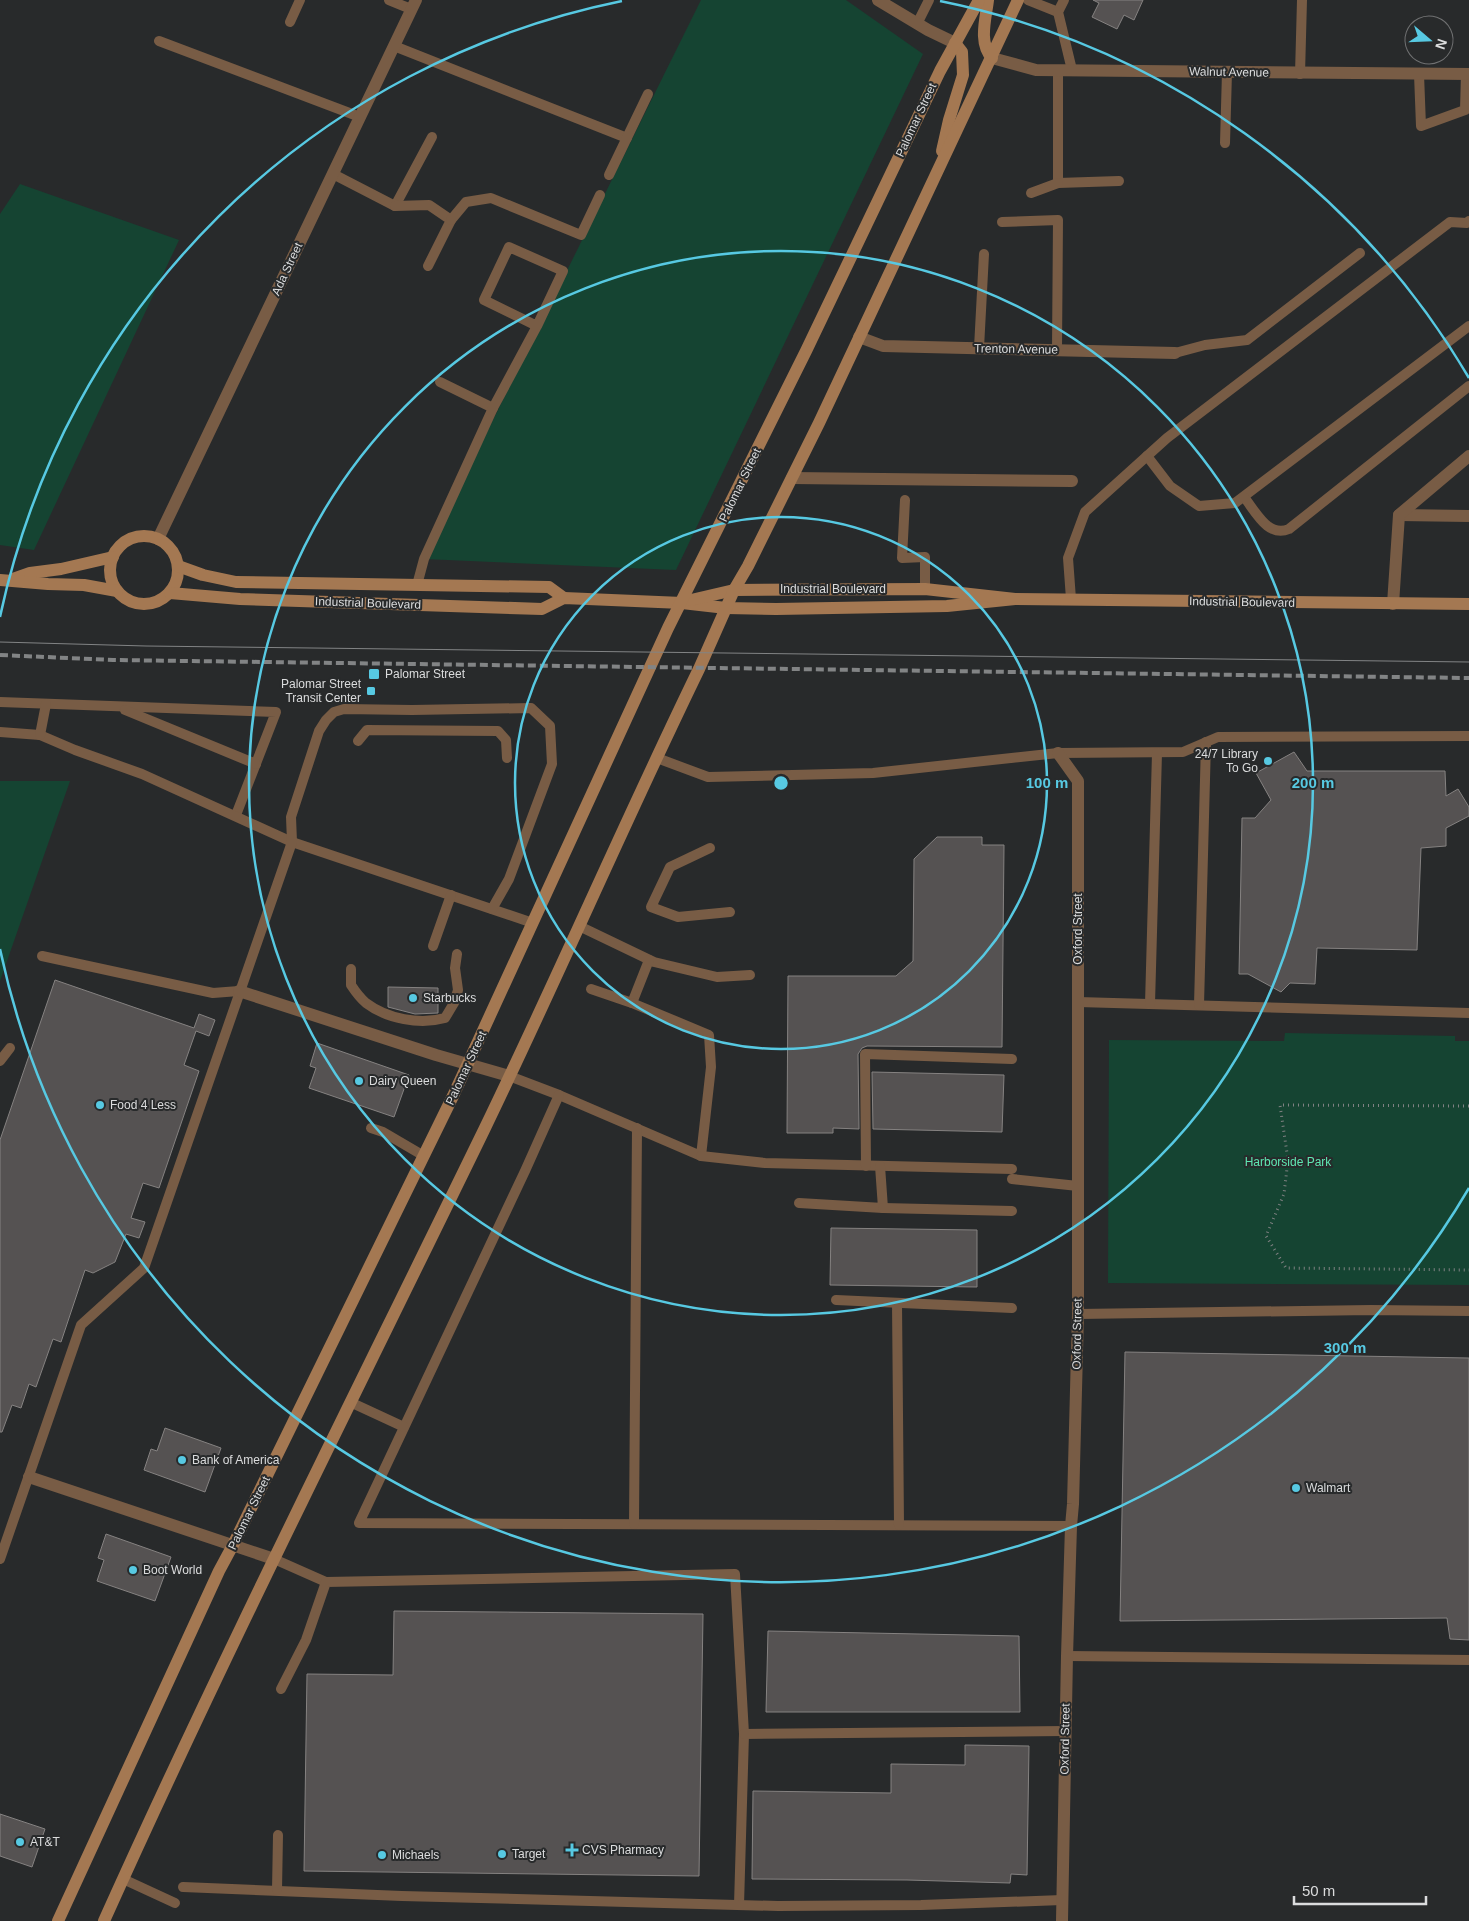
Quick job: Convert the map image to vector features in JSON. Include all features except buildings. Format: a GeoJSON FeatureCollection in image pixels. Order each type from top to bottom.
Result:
{"type":"FeatureCollection","features":[{"type":"Feature","properties":{"kind":"main road","name":"Palomar Street"},"geometry":{"type":"LineString","coordinates":[[58,1921],[215,1580],[468,1064],[668,628],[806,351],[940,71],[979,0]]}},
{"type":"Feature","properties":{"kind":"main road"},"geometry":{"type":"LineString","coordinates":[[988,0],[984,44],[986,52],[992,58]]}},
{"type":"Feature","properties":{"kind":"main road"},"geometry":{"type":"LineString","coordinates":[[104,1921],[164,1788],[274,1559],[510,1076],[734,590],[792,478],[1018,0]]}},
{"type":"Feature","properties":{"kind":"main road"},"geometry":{"type":"LineString","coordinates":[[936,175],[949,120],[963,75],[962,52],[955,43]]}},
{"type":"Feature","properties":{"kind":"main road"},"geometry":{"type":"LineString","coordinates":[[137,536],[148,536],[158,539],[168,545],[175,554],[178,575],[170,593],[162,599],[143,605],[133,603],[117,591],[111,580],[110,568],[112,557],[118,547],[127,540],[137,536]]}},
{"type":"Feature","properties":{"kind":"main road"},"geometry":{"type":"LineString","coordinates":[[5,580],[30,573],[61,569],[112,557]]}},
{"type":"Feature","properties":{"kind":"main road","name":"Industrial Boulevard"},"geometry":{"type":"LineString","coordinates":[[178,566],[204,575],[236,582],[549,587],[564,598]]}},
{"type":"Feature","properties":{"kind":"main road"},"geometry":{"type":"LineString","coordinates":[[5,580],[84,585],[117,591]]}},
{"type":"Feature","properties":{"kind":"main road","name":"Industrial Boulevard"},"geometry":{"type":"LineString","coordinates":[[682,603],[734,590],[925,589],[1015,598],[1469,604]]}},
{"type":"Feature","properties":{"kind":"main road","name":"Industrial Boulevard"},"geometry":{"type":"LineString","coordinates":[[170,593],[240,599],[542,609],[564,598],[682,603],[726,608],[776,609],[946,606],[1015,598]]}},
{"type":"Feature","properties":{"kind":"street"},"geometry":{"type":"LineString","coordinates":[[878,0],[917,24],[955,43]]}},
{"type":"Feature","properties":{"kind":"street","name":"Ada Street"},"geometry":{"type":"LineString","coordinates":[[158,539],[413,5]]}},
{"type":"Feature","properties":{"kind":"street","name":"Walnut Avenue"},"geometry":{"type":"LineString","coordinates":[[992,58],[1036,70],[1300,74],[1468,74]]}},
{"type":"Feature","properties":{"kind":"street","name":"Trenton Avenue"},"geometry":{"type":"LineString","coordinates":[[859,337],[883,346],[1174,353]]}},
{"type":"Feature","properties":{"kind":"street"},"geometry":{"type":"LineString","coordinates":[[1393,604],[1399,515],[1469,456]]}},
{"type":"Feature","properties":{"kind":"street"},"geometry":{"type":"LineString","coordinates":[[792,478],[1072,481]]}},
{"type":"Feature","properties":{"kind":"street"},"geometry":{"type":"LineString","coordinates":[[1399,515],[1469,516]]}},
{"type":"Feature","properties":{"kind":"street","name":"Oxford Street"},"geometry":{"type":"LineString","coordinates":[[1058,752],[1078,782],[1078,1314],[1065,1731],[1062,1921]]}},
{"type":"Feature","properties":{"kind":"street"},"geometry":{"type":"LineString","coordinates":[[239,991],[510,1076]]}},
{"type":"Feature","properties":{"kind":"street"},"geometry":{"type":"LineString","coordinates":[[29,1477],[274,1559]]}},
{"type":"Feature","properties":{"kind":"lane"},"geometry":{"type":"LineString","coordinates":[[290,22],[300,0]]}},
{"type":"Feature","properties":{"kind":"lane"},"geometry":{"type":"LineString","coordinates":[[389,0],[413,5]]}},
{"type":"Feature","properties":{"kind":"lane"},"geometry":{"type":"LineString","coordinates":[[917,24],[928,0]]}},
{"type":"Feature","properties":{"kind":"lane"},"geometry":{"type":"LineString","coordinates":[[1028,0],[1058,12]]}},
{"type":"Feature","properties":{"kind":"lane"},"geometry":{"type":"LineString","coordinates":[[1064,0],[1058,12],[1072,70]]}},
{"type":"Feature","properties":{"kind":"lane"},"geometry":{"type":"LineString","coordinates":[[1300,74],[1302,0]]}},
{"type":"Feature","properties":{"kind":"lane"},"geometry":{"type":"LineString","coordinates":[[159,41],[360,117]]}},
{"type":"Feature","properties":{"kind":"lane"},"geometry":{"type":"LineString","coordinates":[[394,46],[627,138]]}},
{"type":"Feature","properties":{"kind":"lane"},"geometry":{"type":"LineString","coordinates":[[1058,70],[1058,183]]}},
{"type":"Feature","properties":{"kind":"lane"},"geometry":{"type":"LineString","coordinates":[[1225,143],[1227,72]]}},
{"type":"Feature","properties":{"kind":"lane"},"geometry":{"type":"LineString","coordinates":[[1420,74],[1421,126],[1465,110],[1468,74]]}},
{"type":"Feature","properties":{"kind":"lane"},"geometry":{"type":"LineString","coordinates":[[609,175],[648,94]]}},
{"type":"Feature","properties":{"kind":"lane"},"geometry":{"type":"LineString","coordinates":[[395,206],[432,137]]}},
{"type":"Feature","properties":{"kind":"lane"},"geometry":{"type":"LineString","coordinates":[[333,174],[395,206],[428,204],[451,220]]}},
{"type":"Feature","properties":{"kind":"lane"},"geometry":{"type":"LineString","coordinates":[[1031,193],[1058,183],[1119,182]]}},
{"type":"Feature","properties":{"kind":"lane"},"geometry":{"type":"LineString","coordinates":[[428,266],[451,220],[466,202],[491,198],[581,235],[600,195]]}},
{"type":"Feature","properties":{"kind":"lane"},"geometry":{"type":"LineString","coordinates":[[1002,222],[1058,220],[1057,350]]}},
{"type":"Feature","properties":{"kind":"lane"},"geometry":{"type":"LineString","coordinates":[[1071,599],[1068,558],[1084,512],[1167,438],[1450,222],[1468,223]]}},
{"type":"Feature","properties":{"kind":"lane"},"geometry":{"type":"LineString","coordinates":[[417,585],[424,559],[493,408],[537,326],[564,271],[509,248],[484,300],[537,326]]}},
{"type":"Feature","properties":{"kind":"lane"},"geometry":{"type":"LineString","coordinates":[[1174,353],[1205,345],[1247,340],[1360,253]]}},
{"type":"Feature","properties":{"kind":"lane"},"geometry":{"type":"LineString","coordinates":[[979,348],[984,254]]}},
{"type":"Feature","properties":{"kind":"lane"},"geometry":{"type":"LineString","coordinates":[[1147,456],[1170,486],[1199,506],[1236,503],[1469,326]]}},
{"type":"Feature","properties":{"kind":"lane"},"geometry":{"type":"LineString","coordinates":[[440,382],[493,408]]}},
{"type":"Feature","properties":{"kind":"lane"},"geometry":{"type":"LineString","coordinates":[[1244,497],[1264,523],[1274,531],[1282,532],[1290,529],[1469,386]]}},
{"type":"Feature","properties":{"kind":"lane"},"geometry":{"type":"LineString","coordinates":[[905,500],[902,558],[925,557],[925,589]]}},
{"type":"Feature","properties":{"kind":"lane"},"geometry":{"type":"LineString","coordinates":[[0,702],[276,712],[236,815]]}},
{"type":"Feature","properties":{"kind":"lane"},"geometry":{"type":"LineString","coordinates":[[40,735],[46,704]]}},
{"type":"Feature","properties":{"kind":"lane"},"geometry":{"type":"LineString","coordinates":[[117,706],[256,764]]}},
{"type":"Feature","properties":{"kind":"lane"},"geometry":{"type":"LineString","coordinates":[[0,1559],[81,1325],[144,1268],[292,842],[290,818],[319,731],[334,712],[344,709],[368,708],[420,710],[531,708],[550,726],[552,764],[509,879],[492,909]]}},
{"type":"Feature","properties":{"kind":"lane"},"geometry":{"type":"LineString","coordinates":[[358,741],[367,730],[498,731],[506,740],[506,758]]}},
{"type":"Feature","properties":{"kind":"lane"},"geometry":{"type":"LineString","coordinates":[[0,732],[40,735],[74,750],[142,774],[292,842],[533,923]]}},
{"type":"Feature","properties":{"kind":"lane"},"geometry":{"type":"LineString","coordinates":[[657,758],[708,777],[873,773],[1058,752],[1183,752],[1218,737],[1469,736]]}},
{"type":"Feature","properties":{"kind":"lane"},"geometry":{"type":"LineString","coordinates":[[1199,1005],[1206,742]]}},
{"type":"Feature","properties":{"kind":"lane"},"geometry":{"type":"LineString","coordinates":[[1150,1004],[1157,752]]}},
{"type":"Feature","properties":{"kind":"lane"},"geometry":{"type":"LineString","coordinates":[[710,848],[670,867],[651,907],[678,917],[730,912]]}},
{"type":"Feature","properties":{"kind":"lane"},"geometry":{"type":"LineString","coordinates":[[434,946],[451,895]]}},
{"type":"Feature","properties":{"kind":"lane"},"geometry":{"type":"LineString","coordinates":[[578,926],[649,960],[717,977],[750,975]]}},
{"type":"Feature","properties":{"kind":"lane"},"geometry":{"type":"LineString","coordinates":[[351,969],[350,985],[366,1002],[386,1013],[410,1020],[430,1022],[445,1018],[454,1003],[458,990],[455,968],[457,954]]}},
{"type":"Feature","properties":{"kind":"lane"},"geometry":{"type":"LineString","coordinates":[[42,956],[213,993],[239,991]]}},
{"type":"Feature","properties":{"kind":"lane"},"geometry":{"type":"LineString","coordinates":[[632,1004],[649,960]]}},
{"type":"Feature","properties":{"kind":"lane"},"geometry":{"type":"LineString","coordinates":[[591,989],[708,1035],[711,1067],[701,1156]]}},
{"type":"Feature","properties":{"kind":"lane"},"geometry":{"type":"LineString","coordinates":[[1078,1002],[1469,1013]]}},
{"type":"Feature","properties":{"kind":"lane"},"geometry":{"type":"LineString","coordinates":[[0,1061],[10,1048]]}},
{"type":"Feature","properties":{"kind":"lane"},"geometry":{"type":"LineString","coordinates":[[866,1166],[865,1054],[1012,1059]]}},
{"type":"Feature","properties":{"kind":"lane"},"geometry":{"type":"LineString","coordinates":[[510,1076],[701,1156],[765,1163],[880,1166],[1012,1174],[1078,1186]]}},
{"type":"Feature","properties":{"kind":"lane"},"geometry":{"type":"LineString","coordinates":[[559,1095],[359,1523],[1071,1526]]}},
{"type":"Feature","properties":{"kind":"lane"},"geometry":{"type":"LineString","coordinates":[[371,1128],[383,1132],[424,1156]]}},
{"type":"Feature","properties":{"kind":"lane"},"geometry":{"type":"LineString","coordinates":[[634,1524],[637,1128]]}},
{"type":"Feature","properties":{"kind":"lane"},"geometry":{"type":"LineString","coordinates":[[880,1166],[883,1208]]}},
{"type":"Feature","properties":{"kind":"lane"},"geometry":{"type":"LineString","coordinates":[[799,1203],[883,1208],[1012,1211]]}},
{"type":"Feature","properties":{"kind":"lane"},"geometry":{"type":"LineString","coordinates":[[836,1300],[1012,1308]]}},
{"type":"Feature","properties":{"kind":"lane"},"geometry":{"type":"LineString","coordinates":[[897,1303],[898,1525]]}},
{"type":"Feature","properties":{"kind":"lane"},"geometry":{"type":"LineString","coordinates":[[1078,1314],[1371,1310],[1469,1312]]}},
{"type":"Feature","properties":{"kind":"lane"},"geometry":{"type":"LineString","coordinates":[[350,1402],[404,1428]]}},
{"type":"Feature","properties":{"kind":"lane"},"geometry":{"type":"LineString","coordinates":[[274,1559],[326,1582],[735,1574],[744,1734],[739,1905]]}},
{"type":"Feature","properties":{"kind":"lane"},"geometry":{"type":"LineString","coordinates":[[281,1689],[306,1640],[326,1582]]}},
{"type":"Feature","properties":{"kind":"lane"},"geometry":{"type":"LineString","coordinates":[[1067,1656],[1469,1660]]}},
{"type":"Feature","properties":{"kind":"lane"},"geometry":{"type":"LineString","coordinates":[[744,1734],[1065,1731]]}},
{"type":"Feature","properties":{"kind":"lane"},"geometry":{"type":"LineString","coordinates":[[277,1890],[278,1835]]}},
{"type":"Feature","properties":{"kind":"lane"},"geometry":{"type":"LineString","coordinates":[[123,1879],[175,1903]]}},
{"type":"Feature","properties":{"kind":"lane"},"geometry":{"type":"LineString","coordinates":[[183,1887],[402,1896],[739,1905],[910,1905],[1062,1900]]}},
{"type":"Feature","properties":{"kind":"path"},"geometry":{"type":"LineString","coordinates":[[1469,1106],[1280,1105],[1288,1160],[1284,1194],[1266,1236],[1286,1268],[1469,1270]]}},
{"type":"Feature","properties":{"kind":"green space"},"geometry":{"type":"Polygon","coordinates":[[[701,0],[846,0],[923,54],[676,570],[424,559],[701,0]]]}},
{"type":"Feature","properties":{"kind":"green space"},"geometry":{"type":"Polygon","coordinates":[[[20,184],[179,240],[34,550],[0,545],[0,214],[20,184]]]}},
{"type":"Feature","properties":{"kind":"green space"},"geometry":{"type":"Polygon","coordinates":[[[0,781],[70,781],[0,981],[0,781]]]}},
{"type":"Feature","properties":{"kind":"green space","name":"Harborside Park"},"geometry":{"type":"Polygon","coordinates":[[[1285,1033],[1455,1036],[1455,1041],[1469,1041],[1469,1285],[1108,1283],[1109,1040],[1284,1041],[1285,1033]]]}},
{"type":"Feature","properties":{"kind":"tram line"},"geometry":{"type":"LineString","coordinates":[[0,642],[146,646],[1469,662]]}},
{"type":"Feature","properties":{"kind":"railway"},"geometry":{"type":"LineString","coordinates":[[0,655],[113,660],[1469,678]]}},
{"type":"Feature","properties":{"kind":"place","name":"Palomar Street"},"geometry":{"type":"Point","coordinates":[374,674]}},
{"type":"Feature","properties":{"kind":"place","name":"Palomar Street Transit Center"},"geometry":{"type":"Point","coordinates":[371,691]}},
{"type":"Feature","properties":{"kind":"place","name":"24/7 Library To Go"},"geometry":{"type":"Point","coordinates":[1268,761]}},
{"type":"Feature","properties":{"kind":"place","name":"Starbucks"},"geometry":{"type":"Point","coordinates":[413,998]}},
{"type":"Feature","properties":{"kind":"place","name":"Dairy Queen"},"geometry":{"type":"Point","coordinates":[359,1081]}},
{"type":"Feature","properties":{"kind":"place","name":"Food 4 Less"},"geometry":{"type":"Point","coordinates":[100,1105]}},
{"type":"Feature","properties":{"kind":"place","name":"Bank of America"},"geometry":{"type":"Point","coordinates":[182,1460]}},
{"type":"Feature","properties":{"kind":"place","name":"Walmart"},"geometry":{"type":"Point","coordinates":[1296,1488]}},
{"type":"Feature","properties":{"kind":"place","name":"Boot World"},"geometry":{"type":"Point","coordinates":[133,1570]}},
{"type":"Feature","properties":{"kind":"place","name":"AT&T"},"geometry":{"type":"Point","coordinates":[20,1842]}},
{"type":"Feature","properties":{"kind":"place","name":"CVS Pharmacy"},"geometry":{"type":"Point","coordinates":[572,1850]}},
{"type":"Feature","properties":{"kind":"place","name":"Target"},"geometry":{"type":"Point","coordinates":[502,1854]}},
{"type":"Feature","properties":{"kind":"place","name":"Michaels"},"geometry":{"type":"Point","coordinates":[382,1855]}}]}
